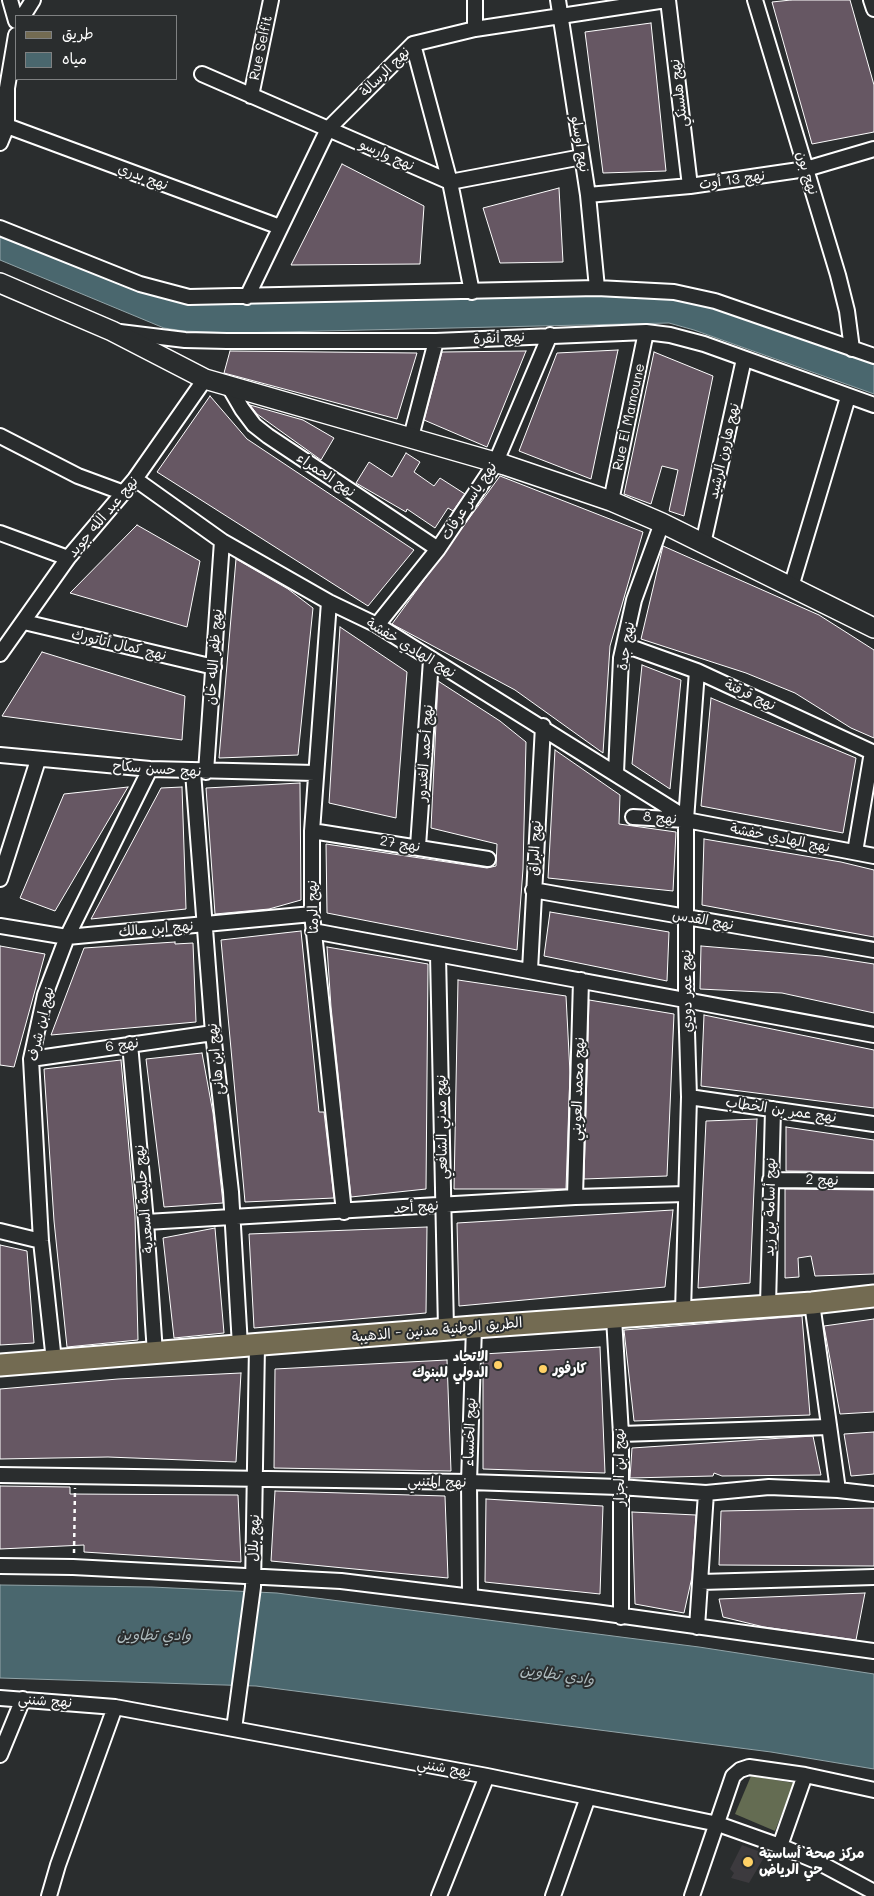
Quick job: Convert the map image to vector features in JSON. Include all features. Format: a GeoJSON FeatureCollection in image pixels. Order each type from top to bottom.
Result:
{"type":"FeatureCollection","features":[{"type":"Feature","properties":{"kind":"main road"},"geometry":{"type":"LineString","coordinates":[[0,283],[112,331],[205,379],[411,437],[611,501],[662,523],[874,628]]}},
{"type":"Feature","properties":{"kind":"main road","name":"الطريق الوطنية مدنين - الذهيبة"},"geometry":{"type":"LineString","coordinates":[[0,1365],[446,1329],[812,1303],[874,1296]]}},
{"type":"Feature","properties":{"kind":"street"},"geometry":{"type":"LineString","coordinates":[[10,0],[15,18]]}},
{"type":"Feature","properties":{"kind":"street"},"geometry":{"type":"LineString","coordinates":[[24,15],[33,0]]}},
{"type":"Feature","properties":{"kind":"street","name":"Rue Selfit"},"geometry":{"type":"LineString","coordinates":[[251,96],[271,0]]}},
{"type":"Feature","properties":{"kind":"street"},"geometry":{"type":"LineString","coordinates":[[475,0],[475,29]]}},
{"type":"Feature","properties":{"kind":"street","name":"نهج اوسلو"},"geometry":{"type":"LineString","coordinates":[[558,0],[588,195],[597,288]]}},
{"type":"Feature","properties":{"kind":"street","name":"نهج الرسالة"},"geometry":{"type":"LineString","coordinates":[[247,297],[328,129],[413,44],[475,29],[667,0]]}},
{"type":"Feature","properties":{"kind":"street","name":"نهج هلسنكي"},"geometry":{"type":"LineString","coordinates":[[667,0],[690,186]]}},
{"type":"Feature","properties":{"kind":"street","name":"نهج بون"},"geometry":{"type":"LineString","coordinates":[[755,0],[838,275],[847,311],[852,349]]}},
{"type":"Feature","properties":{"kind":"street"},"geometry":{"type":"LineString","coordinates":[[871,0],[874,9]]}},
{"type":"Feature","properties":{"kind":"street"},"geometry":{"type":"LineString","coordinates":[[0,142],[6,126],[7,88],[15,41]]}},
{"type":"Feature","properties":{"kind":"street"},"geometry":{"type":"LineString","coordinates":[[413,44],[450,182],[472,292]]}},
{"type":"Feature","properties":{"kind":"street","name":"نهج وارسو"},"geometry":{"type":"LineString","coordinates":[[202,74],[450,182]]}},
{"type":"Feature","properties":{"kind":"street","name":"نهج بدري"},"geometry":{"type":"LineString","coordinates":[[6,126],[280,227]]}},
{"type":"Feature","properties":{"kind":"street","name":"نهج 13 أوت"},"geometry":{"type":"LineString","coordinates":[[588,195],[690,186],[806,169],[874,150]]}},
{"type":"Feature","properties":{"kind":"street"},"geometry":{"type":"LineString","coordinates":[[450,182],[582,157]]}},
{"type":"Feature","properties":{"kind":"street"},"geometry":{"type":"LineString","coordinates":[[0,228],[158,289],[189,297],[597,288],[674,292],[715,301],[874,356]]}},
{"type":"Feature","properties":{"kind":"street","name":"نهج أنقرة"},"geometry":{"type":"LineString","coordinates":[[112,331],[185,340],[436,341],[646,332],[670,335],[704,344],[874,405]]}},
{"type":"Feature","properties":{"kind":"street","name":"Rue El Mamoune"},"geometry":{"type":"LineString","coordinates":[[611,501],[646,332]]}},
{"type":"Feature","properties":{"kind":"street","name":"نهج ياسر عرفات"},"geometry":{"type":"LineString","coordinates":[[377,624],[438,549],[495,464],[550,335]]}},
{"type":"Feature","properties":{"kind":"street"},"geometry":{"type":"LineString","coordinates":[[411,437],[436,341]]}},
{"type":"Feature","properties":{"kind":"street","name":"نهج هارون الرشيد"},"geometry":{"type":"LineString","coordinates":[[703,544],[744,358]]}},
{"type":"Feature","properties":{"kind":"street","name":"نهج عبد الله جويد"},"geometry":{"type":"LineString","coordinates":[[2,646],[24,622],[68,558],[104,514],[124,494],[205,379]]}},
{"type":"Feature","properties":{"kind":"street","name":"نهج الحمراء"},"geometry":{"type":"LineString","coordinates":[[228,385],[242,410],[254,425],[268,436],[438,549]]}},
{"type":"Feature","properties":{"kind":"street"},"geometry":{"type":"LineString","coordinates":[[791,587],[848,397]]}},
{"type":"Feature","properties":{"kind":"street"},"geometry":{"type":"LineString","coordinates":[[0,436],[78,476],[124,494]]}},
{"type":"Feature","properties":{"kind":"street","name":"نهج الهادي خفشة"},"geometry":{"type":"LineString","coordinates":[[135,479],[222,541],[329,602],[377,624],[431,660],[542,726],[686,819],[874,856]]}},
{"type":"Feature","properties":{"kind":"street","name":"نهج جدة"},"geometry":{"type":"LineString","coordinates":[[616,773],[623,650],[634,600],[662,523]]}},
{"type":"Feature","properties":{"kind":"street"},"geometry":{"type":"LineString","coordinates":[[0,533],[68,558]]}},
{"type":"Feature","properties":{"kind":"street","name":"نهج ظفر الله خان"},"geometry":{"type":"LineString","coordinates":[[200,772],[214,667],[222,541]]}},
{"type":"Feature","properties":{"kind":"street","name":"نهج الرمثا"},"geometry":{"type":"LineString","coordinates":[[329,602],[315,773],[312,831],[312,914],[344,1212]]}},
{"type":"Feature","properties":{"kind":"street","name":"نهج كمال أتاتورك"},"geometry":{"type":"LineString","coordinates":[[24,622],[214,667]]}},
{"type":"Feature","properties":{"kind":"street","name":"نهج قرقنة"},"geometry":{"type":"LineString","coordinates":[[623,650],[633,648],[697,671],[873,752]]}},
{"type":"Feature","properties":{"kind":"street","name":"نهج أحمد الغندور"},"geometry":{"type":"LineString","coordinates":[[418,846],[431,660]]}},
{"type":"Feature","properties":{"kind":"street","name":"نهج عمر دودي"},"geometry":{"type":"LineString","coordinates":[[683,1312],[689,1097],[686,999],[686,819],[697,671]]}},
{"type":"Feature","properties":{"kind":"street","name":"نهج البراق"},"geometry":{"type":"LineString","coordinates":[[530,970],[542,726]]}},
{"type":"Feature","properties":{"kind":"street"},"geometry":{"type":"LineString","coordinates":[[855,852],[873,752]]}},
{"type":"Feature","properties":{"kind":"street","name":"نهج حسن سكاح"},"geometry":{"type":"LineString","coordinates":[[0,755],[150,770],[315,773]]}},
{"type":"Feature","properties":{"kind":"street"},"geometry":{"type":"LineString","coordinates":[[0,879],[38,760]]}},
{"type":"Feature","properties":{"kind":"street","name":"نهج ابن شرف"},"geometry":{"type":"LineString","coordinates":[[54,1361],[41,1241],[31,1059],[45,995],[67,937],[150,770]]}},
{"type":"Feature","properties":{"kind":"street","name":"نهج ابن هانئ"},"geometry":{"type":"LineString","coordinates":[[200,772],[204,925],[213,1033],[232,1219],[248,1346]]}},
{"type":"Feature","properties":{"kind":"street","name":"نهج 8"},"geometry":{"type":"LineString","coordinates":[[633,816],[686,819]]}},
{"type":"Feature","properties":{"kind":"street","name":"نهج 27"},"geometry":{"type":"LineString","coordinates":[[312,831],[418,846],[488,859]]}},
{"type":"Feature","properties":{"kind":"street","name":"نهج القدس"},"geometry":{"type":"LineString","coordinates":[[533,890],[874,950]]}},
{"type":"Feature","properties":{"kind":"street","name":"نهج ابن مالك"},"geometry":{"type":"LineString","coordinates":[[0,926],[67,937],[312,914]]}},
{"type":"Feature","properties":{"kind":"street"},"geometry":{"type":"LineString","coordinates":[[313,931],[874,1035]]}},
{"type":"Feature","properties":{"kind":"street","name":"نهج مدني الشافعي"},"geometry":{"type":"LineString","coordinates":[[438,955],[446,1329]]}},
{"type":"Feature","properties":{"kind":"street","name":"نهج محمد العويني"},"geometry":{"type":"LineString","coordinates":[[575,1197],[581,980]]}},
{"type":"Feature","properties":{"kind":"street","name":"نهج 6"},"geometry":{"type":"LineString","coordinates":[[31,1059],[213,1033]]}},
{"type":"Feature","properties":{"kind":"street","name":"نهج حليمة السعدية"},"geometry":{"type":"LineString","coordinates":[[130,1044],[146,1222],[155,1353]]}},
{"type":"Feature","properties":{"kind":"street","name":"نهج عمر بن الخطاب"},"geometry":{"type":"LineString","coordinates":[[689,1097],[874,1124]]}},
{"type":"Feature","properties":{"kind":"street","name":"نهج أسامة بن زيد"},"geometry":{"type":"LineString","coordinates":[[768,1305],[772,1109]]}},
{"type":"Feature","properties":{"kind":"street","name":"نهج 2"},"geometry":{"type":"LineString","coordinates":[[770,1180],[874,1181]]}},
{"type":"Feature","properties":{"kind":"street","name":"نهج أحد"},"geometry":{"type":"LineString","coordinates":[[146,1222],[232,1219],[575,1197],[686,1194]]}},
{"type":"Feature","properties":{"kind":"street"},"geometry":{"type":"LineString","coordinates":[[0,1231],[41,1241]]}},
{"type":"Feature","properties":{"kind":"street"},"geometry":{"type":"LineString","coordinates":[[812,1303],[838,1490]]}},
{"type":"Feature","properties":{"kind":"street","name":"نهج ابن الجزار"},"geometry":{"type":"LineString","coordinates":[[614,1318],[621,1434],[619,1487],[621,1617]]}},
{"type":"Feature","properties":{"kind":"street","name":"نهج الخنساء"},"geometry":{"type":"LineString","coordinates":[[470,1596],[469,1482],[474,1327]]}},
{"type":"Feature","properties":{"kind":"street","name":"نهج بلال"},"geometry":{"type":"LineString","coordinates":[[234,1729],[253,1581],[256,1480],[248,1346]]}},
{"type":"Feature","properties":{"kind":"street"},"geometry":{"type":"LineString","coordinates":[[621,1434],[828,1427]]}},
{"type":"Feature","properties":{"kind":"street","name":"نهج المتنبي"},"geometry":{"type":"LineString","coordinates":[[0,1475],[469,1482],[619,1487],[706,1493],[769,1487],[838,1490],[874,1494]]}},
{"type":"Feature","properties":{"kind":"street"},"geometry":{"type":"LineString","coordinates":[[697,1627],[706,1493]]}},
{"type":"Feature","properties":{"kind":"street"},"geometry":{"type":"LineString","coordinates":[[0,1566],[73,1567],[253,1581],[341,1581],[470,1596],[874,1651]]}},
{"type":"Feature","properties":{"kind":"street"},"geometry":{"type":"LineString","coordinates":[[701,1582],[874,1577]]}},
{"type":"Feature","properties":{"kind":"street","name":"نهج شنني"},"geometry":{"type":"LineString","coordinates":[[0,1698],[115,1707],[487,1776],[718,1824],[816,1861],[874,1892]]}},
{"type":"Feature","properties":{"kind":"street"},"geometry":{"type":"LineString","coordinates":[[0,1755],[23,1699]]}},
{"type":"Feature","properties":{"kind":"street"},"geometry":{"type":"LineString","coordinates":[[49,1896],[58,1865],[115,1707]]}},
{"type":"Feature","properties":{"kind":"street"},"geometry":{"type":"LineString","coordinates":[[692,1896],[733,1776],[740,1770],[749,1767],[805,1775],[874,1790]]}},
{"type":"Feature","properties":{"kind":"street"},"geometry":{"type":"LineString","coordinates":[[780,1846],[805,1775]]}},
{"type":"Feature","properties":{"kind":"street"},"geometry":{"type":"LineString","coordinates":[[439,1896],[487,1776]]}},
{"type":"Feature","properties":{"kind":"street"},"geometry":{"type":"LineString","coordinates":[[553,1896],[588,1797]]}},
{"type":"Feature","properties":{"kind":"path"},"geometry":{"type":"LineString","coordinates":[[73,1567],[76,1476]]}},
{"type":"Feature","properties":{"kind":"shaded area","name":"مركز صحة أساسية حي الرياض"},"geometry":{"type":"Polygon","coordinates":[[[742,1845],[766,1854],[749,1883],[731,1878],[734,1873],[730,1869],[742,1845]]]}},
{"type":"Feature","properties":{"kind":"green space"},"geometry":{"type":"Polygon","coordinates":[[[751,1776],[794,1783],[775,1831],[735,1814],[751,1776]]]}},
{"type":"Feature","properties":{"kind":"water"},"geometry":{"type":"Polygon","coordinates":[[[0,236],[157,294],[634,293],[698,300],[874,363],[874,394],[694,330],[669,323],[235,333],[184,331],[164,328],[0,260],[0,236]]]}},
{"type":"Feature","properties":{"kind":"water","name":"وادي تطاوين"},"geometry":{"type":"Polygon","coordinates":[[[0,1585],[152,1587],[277,1593],[699,1647],[874,1674],[874,1769],[771,1752],[256,1686],[0,1678],[0,1585]]]}},
{"type":"Feature","properties":{"kind":"building"},"geometry":{"type":"Polygon","coordinates":[[[791,0],[850,0],[874,85],[874,132],[812,144],[772,2],[791,0]]]}},
{"type":"Feature","properties":{"kind":"building"},"geometry":{"type":"Polygon","coordinates":[[[651,23],[666,171],[603,173],[585,32],[651,23]]]}},
{"type":"Feature","properties":{"kind":"building"},"geometry":{"type":"Polygon","coordinates":[[[342,164],[424,206],[420,264],[291,265],[342,164]]]}},
{"type":"Feature","properties":{"kind":"building"},"geometry":{"type":"Polygon","coordinates":[[[559,188],[563,262],[500,263],[483,208],[559,188]]]}},
{"type":"Feature","properties":{"kind":"building"},"geometry":{"type":"Polygon","coordinates":[[[618,350],[591,479],[519,451],[557,353],[618,350]]]}},
{"type":"Feature","properties":{"kind":"building"},"geometry":{"type":"Polygon","coordinates":[[[230,351],[417,353],[397,419],[224,373],[230,351]]]}},
{"type":"Feature","properties":{"kind":"building"},"geometry":{"type":"Polygon","coordinates":[[[526,351],[487,447],[424,420],[442,352],[526,351]]]}},
{"type":"Feature","properties":{"kind":"building"},"geometry":{"type":"Polygon","coordinates":[[[654,352],[713,376],[684,516],[669,511],[678,470],[662,466],[651,504],[624,494],[654,352]]]}},
{"type":"Feature","properties":{"kind":"building"},"geometry":{"type":"Polygon","coordinates":[[[210,396],[247,439],[414,550],[368,606],[157,472],[210,396]]]}},
{"type":"Feature","properties":{"kind":"building"},"geometry":{"type":"Polygon","coordinates":[[[250,405],[303,420],[334,438],[321,460],[257,414],[250,405]]]}},
{"type":"Feature","properties":{"kind":"building"},"geometry":{"type":"Polygon","coordinates":[[[406,453],[420,462],[414,472],[434,486],[440,478],[465,494],[453,511],[448,508],[435,528],[407,509],[406,512],[356,483],[369,462],[392,477],[406,453]]]}},
{"type":"Feature","properties":{"kind":"building"},"geometry":{"type":"Polygon","coordinates":[[[500,476],[643,532],[610,646],[603,753],[515,690],[392,624],[500,476]]]}},
{"type":"Feature","properties":{"kind":"building"},"geometry":{"type":"Polygon","coordinates":[[[137,525],[200,561],[187,627],[70,593],[137,525]]]}},
{"type":"Feature","properties":{"kind":"building"},"geometry":{"type":"Polygon","coordinates":[[[663,546],[819,615],[874,650],[874,738],[851,728],[795,693],[746,673],[641,639],[663,546]]]}},
{"type":"Feature","properties":{"kind":"building"},"geometry":{"type":"Polygon","coordinates":[[[236,559],[288,589],[313,608],[298,755],[219,758],[236,559]]]}},
{"type":"Feature","properties":{"kind":"building"},"geometry":{"type":"Polygon","coordinates":[[[340,627],[407,672],[396,818],[329,803],[340,627]]]}},
{"type":"Feature","properties":{"kind":"building"},"geometry":{"type":"Polygon","coordinates":[[[42,652],[185,696],[182,740],[2,716],[42,652]]]}},
{"type":"Feature","properties":{"kind":"building"},"geometry":{"type":"Polygon","coordinates":[[[642,665],[681,680],[670,789],[632,764],[642,665]]]}},
{"type":"Feature","properties":{"kind":"building"},"geometry":{"type":"Polygon","coordinates":[[[438,681],[500,721],[526,742],[523,869],[517,950],[327,913],[326,844],[487,868],[496,866],[497,844],[431,828],[438,681]]]}},
{"type":"Feature","properties":{"kind":"building"},"geometry":{"type":"Polygon","coordinates":[[[711,698],[856,758],[843,833],[701,806],[711,698]]]}},
{"type":"Feature","properties":{"kind":"building"},"geometry":{"type":"Polygon","coordinates":[[[555,750],[620,795],[619,824],[676,832],[673,891],[548,878],[555,750]]]}},
{"type":"Feature","properties":{"kind":"building"},"geometry":{"type":"Polygon","coordinates":[[[300,783],[301,900],[269,909],[215,914],[206,788],[300,783]]]}},
{"type":"Feature","properties":{"kind":"building"},"geometry":{"type":"Polygon","coordinates":[[[128,787],[55,911],[20,898],[64,794],[128,787]]]}},
{"type":"Feature","properties":{"kind":"building"},"geometry":{"type":"Polygon","coordinates":[[[182,787],[186,909],[91,919],[161,788],[182,787]]]}},
{"type":"Feature","properties":{"kind":"building"},"geometry":{"type":"Polygon","coordinates":[[[704,839],[841,862],[874,870],[874,937],[702,905],[704,839]]]}},
{"type":"Feature","properties":{"kind":"building"},"geometry":{"type":"Polygon","coordinates":[[[550,912],[669,932],[667,981],[544,956],[550,912]]]}},
{"type":"Feature","properties":{"kind":"building"},"geometry":{"type":"Polygon","coordinates":[[[301,931],[319,1112],[324,1112],[334,1198],[245,1202],[221,940],[301,931]]]}},
{"type":"Feature","properties":{"kind":"building"},"geometry":{"type":"Polygon","coordinates":[[[175,942],[175,944],[193,943],[196,1022],[51,1035],[84,948],[175,942]]]}},
{"type":"Feature","properties":{"kind":"building"},"geometry":{"type":"Polygon","coordinates":[[[0,946],[45,954],[14,1067],[0,1065],[0,946]]]}},
{"type":"Feature","properties":{"kind":"building"},"geometry":{"type":"Polygon","coordinates":[[[701,946],[822,956],[874,964],[874,1013],[782,993],[700,989],[701,946]]]}},
{"type":"Feature","properties":{"kind":"building"},"geometry":{"type":"Polygon","coordinates":[[[327,947],[428,964],[426,1189],[351,1197],[331,1007],[327,947]]]}},
{"type":"Feature","properties":{"kind":"building"},"geometry":{"type":"Polygon","coordinates":[[[458,980],[566,996],[570,1073],[566,1189],[454,1189],[458,980]]]}},
{"type":"Feature","properties":{"kind":"building"},"geometry":{"type":"Polygon","coordinates":[[[589,1000],[674,1014],[667,1176],[584,1179],[589,1000]]]}},
{"type":"Feature","properties":{"kind":"building"},"geometry":{"type":"Polygon","coordinates":[[[704,1015],[874,1050],[874,1108],[701,1086],[704,1015]]]}},
{"type":"Feature","properties":{"kind":"building"},"geometry":{"type":"Polygon","coordinates":[[[202,1053],[213,1113],[223,1203],[164,1207],[146,1059],[202,1053]]]}},
{"type":"Feature","properties":{"kind":"building"},"geometry":{"type":"Polygon","coordinates":[[[121,1060],[135,1216],[138,1340],[67,1347],[54,1221],[44,1069],[121,1060]]]}},
{"type":"Feature","properties":{"kind":"building"},"geometry":{"type":"Polygon","coordinates":[[[757,1119],[750,1283],[698,1288],[706,1121],[757,1119]]]}},
{"type":"Feature","properties":{"kind":"building"},"geometry":{"type":"Polygon","coordinates":[[[786,1127],[874,1140],[874,1172],[786,1171],[786,1127]]]}},
{"type":"Feature","properties":{"kind":"building"},"geometry":{"type":"Polygon","coordinates":[[[785,1189],[874,1190],[874,1274],[815,1276],[811,1256],[798,1258],[799,1277],[785,1278],[785,1189]]]}},
{"type":"Feature","properties":{"kind":"building"},"geometry":{"type":"Polygon","coordinates":[[[673,1210],[665,1287],[459,1306],[457,1223],[673,1210]]]}},
{"type":"Feature","properties":{"kind":"building"},"geometry":{"type":"Polygon","coordinates":[[[427,1227],[426,1313],[254,1328],[249,1234],[427,1227]]]}},
{"type":"Feature","properties":{"kind":"building"},"geometry":{"type":"Polygon","coordinates":[[[215,1228],[224,1333],[174,1338],[163,1238],[215,1228]]]}},
{"type":"Feature","properties":{"kind":"building"},"geometry":{"type":"Polygon","coordinates":[[[0,1245],[27,1251],[34,1343],[0,1345],[0,1245]]]}},
{"type":"Feature","properties":{"kind":"building"},"geometry":{"type":"Polygon","coordinates":[[[802,1316],[810,1415],[634,1421],[624,1330],[802,1316]]]}},
{"type":"Feature","properties":{"kind":"building"},"geometry":{"type":"Polygon","coordinates":[[[874,1319],[874,1412],[840,1414],[824,1326],[874,1319]]]}},
{"type":"Feature","properties":{"kind":"building"},"geometry":{"type":"Polygon","coordinates":[[[600,1347],[605,1473],[483,1469],[483,1354],[600,1347]]]}},
{"type":"Feature","properties":{"kind":"building"},"geometry":{"type":"Polygon","coordinates":[[[447,1360],[451,1471],[274,1468],[275,1369],[447,1360]]]}},
{"type":"Feature","properties":{"kind":"building"},"geometry":{"type":"Polygon","coordinates":[[[241,1373],[236,1462],[108,1457],[0,1459],[0,1389],[118,1379],[241,1373]]]}},
{"type":"Feature","properties":{"kind":"building"},"geometry":{"type":"Polygon","coordinates":[[[874,1432],[874,1474],[851,1476],[844,1434],[874,1432]]]}},
{"type":"Feature","properties":{"kind":"building"},"geometry":{"type":"Polygon","coordinates":[[[813,1436],[821,1475],[722,1476],[714,1473],[713,1476],[630,1478],[632,1448],[813,1436]]]}},
{"type":"Feature","properties":{"kind":"building"},"geometry":{"type":"Polygon","coordinates":[[[0,1486],[70,1487],[70,1494],[238,1495],[241,1562],[84,1552],[84,1545],[0,1549],[0,1486]]]}},
{"type":"Feature","properties":{"kind":"building"},"geometry":{"type":"Polygon","coordinates":[[[275,1491],[445,1496],[448,1578],[271,1561],[275,1491]]]}},
{"type":"Feature","properties":{"kind":"building"},"geometry":{"type":"Polygon","coordinates":[[[486,1499],[603,1506],[600,1594],[485,1582],[486,1499]]]}},
{"type":"Feature","properties":{"kind":"building"},"geometry":{"type":"Polygon","coordinates":[[[874,1508],[874,1566],[719,1565],[721,1511],[874,1508]]]}},
{"type":"Feature","properties":{"kind":"building"},"geometry":{"type":"Polygon","coordinates":[[[632,1512],[696,1515],[692,1577],[684,1613],[635,1604],[632,1512]]]}},
{"type":"Feature","properties":{"kind":"building"},"geometry":{"type":"Polygon","coordinates":[[[865,1593],[856,1640],[764,1627],[723,1617],[719,1599],[865,1593]]]}},
{"type":"Feature","properties":{"kind":"place","name":"الاتحاد الدولي للبنوك"},"geometry":{"type":"Point","coordinates":[498,1365]}},
{"type":"Feature","properties":{"kind":"place","name":"كارفور"},"geometry":{"type":"Point","coordinates":[543,1369]}},
{"type":"Feature","properties":{"kind":"place","name":"مركز صحة أساسية حي الرياض"},"geometry":{"type":"Point","coordinates":[748,1862]}}]}
